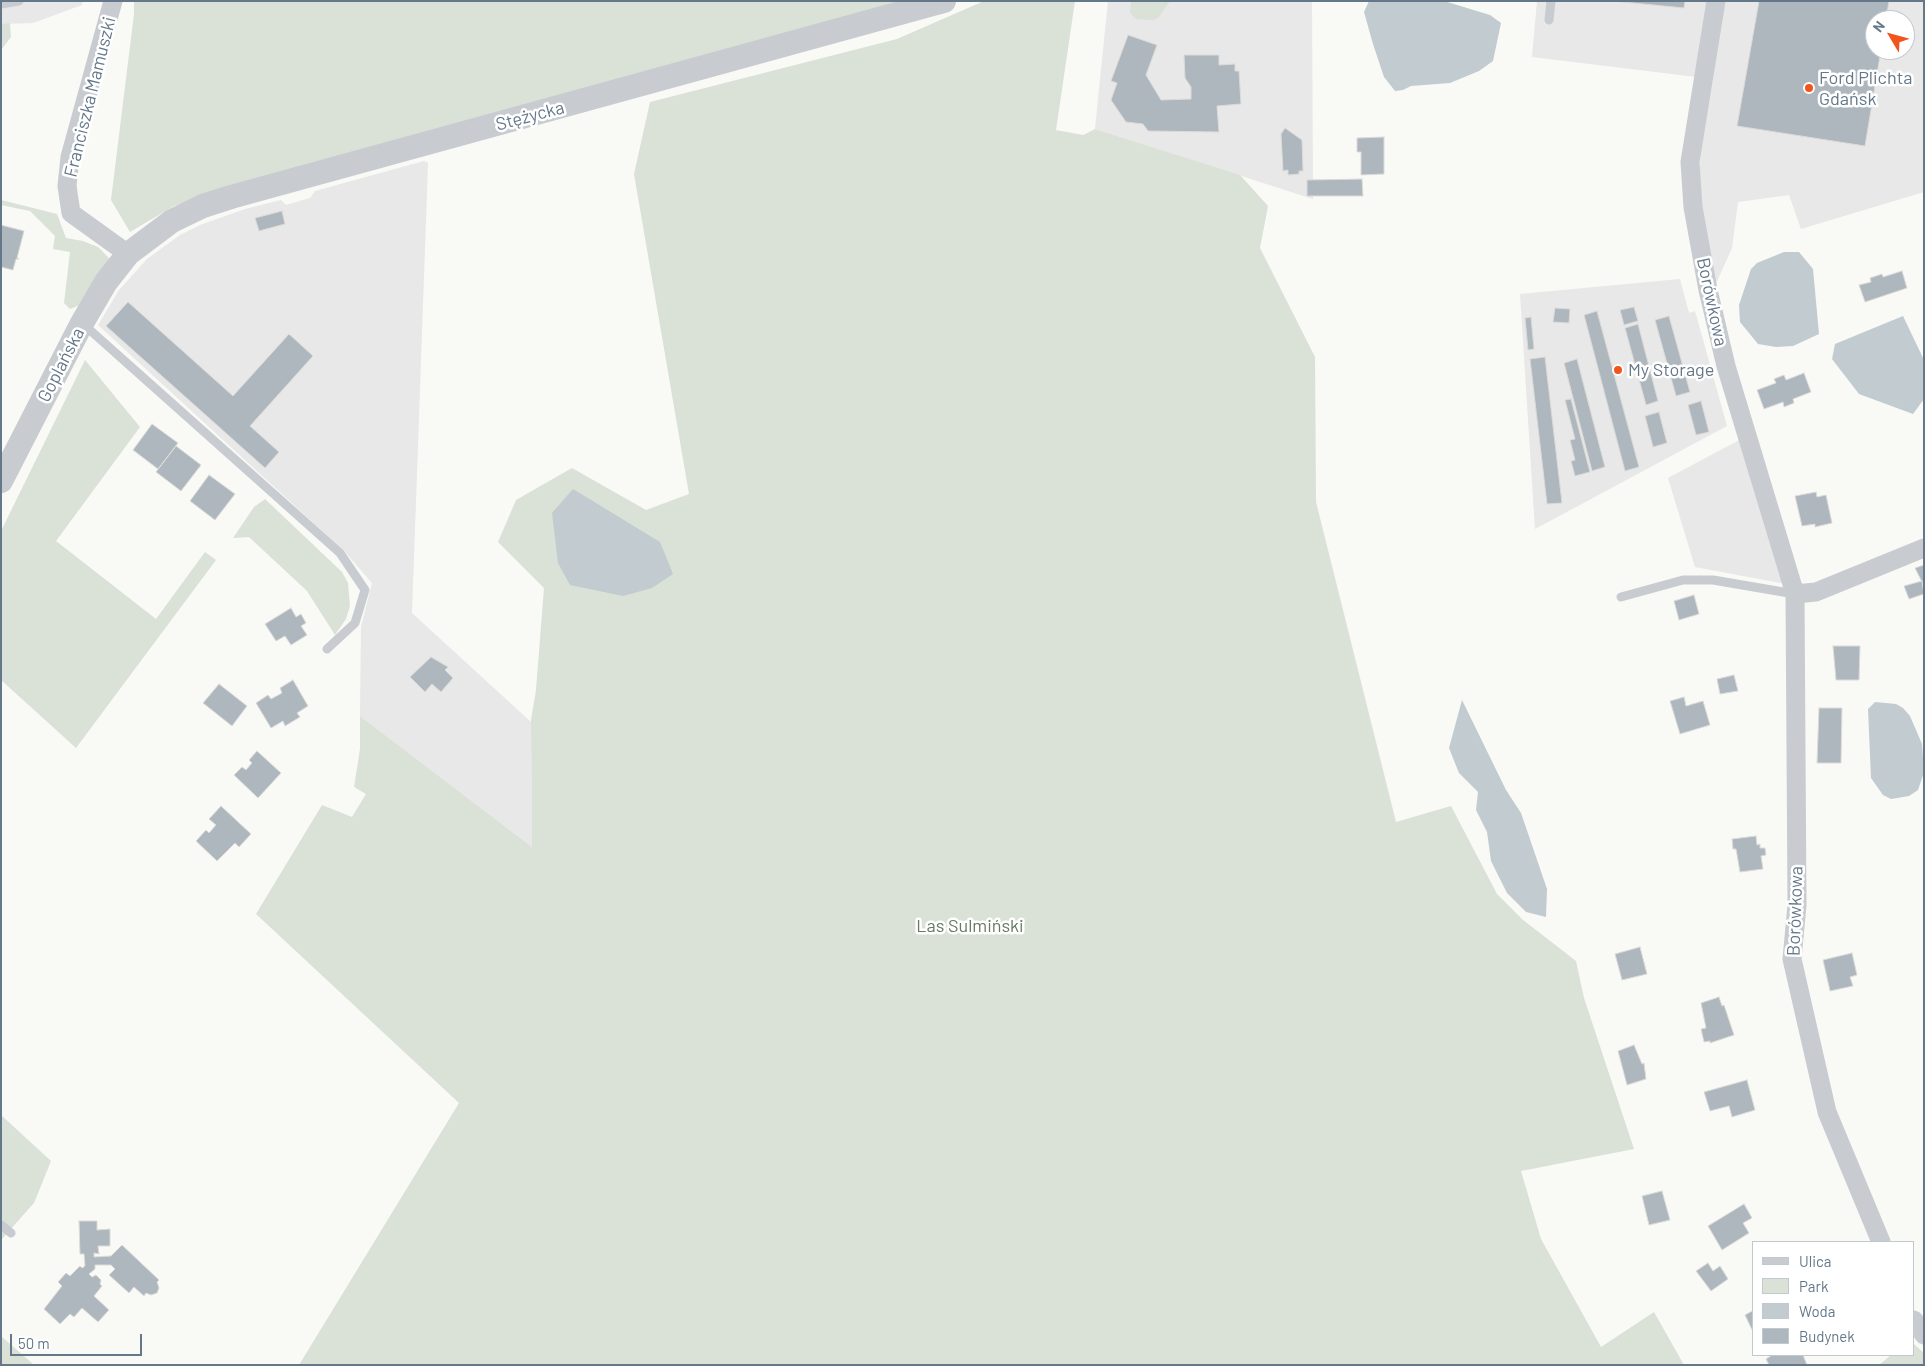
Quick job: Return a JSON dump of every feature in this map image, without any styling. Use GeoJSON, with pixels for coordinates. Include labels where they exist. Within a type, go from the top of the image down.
{"type":"FeatureCollection","features":[{"type":"Feature","properties":{"kind":"street","name":"Franciszka Mamuszki"},"geometry":{"type":"LineString","coordinates":[[113,1],[70,157],[67,186],[71,213],[128,254]]}},
{"type":"Feature","properties":{"kind":"street","name":"Stężycka"},"geometry":{"type":"LineString","coordinates":[[128,254],[172,221],[202,206],[230,197],[944,1]]}},
{"type":"Feature","properties":{"kind":"street","name":"Borówkowa"},"geometry":{"type":"LineString","coordinates":[[1716,1],[1690,162],[1693,207],[1708,290],[1726,366],[1795,594],[1797,905],[1792,959],[1827,1112],[1881,1241]]}},
{"type":"Feature","properties":{"kind":"street","name":"Goplańska"},"geometry":{"type":"LineString","coordinates":[[1,481],[9,448],[106,282],[128,254]]}},
{"type":"Feature","properties":{"kind":"street"},"geometry":{"type":"LineString","coordinates":[[1795,594],[1816,592],[1924,548]]}},
{"type":"Feature","properties":{"kind":"street"},"geometry":{"type":"LineString","coordinates":[[1915,1322],[1924,1335]]}},
{"type":"Feature","properties":{"kind":"lane"},"geometry":{"type":"LineString","coordinates":[[1,4],[20,1]]}},
{"type":"Feature","properties":{"kind":"lane"},"geometry":{"type":"LineString","coordinates":[[1549,20],[1551,1]]}},
{"type":"Feature","properties":{"kind":"lane"},"geometry":{"type":"LineString","coordinates":[[82,323],[340,553],[365,590],[355,623],[327,649]]}},
{"type":"Feature","properties":{"kind":"lane"},"geometry":{"type":"LineString","coordinates":[[1621,597],[1683,580],[1713,580],[1795,594]]}},
{"type":"Feature","properties":{"kind":"lane"},"geometry":{"type":"LineString","coordinates":[[1,1225],[11,1234]]}},
{"type":"Feature","properties":{"kind":"shaded area"},"geometry":{"type":"Polygon","coordinates":[[[1,1],[82,1],[82,5],[33,23],[1,24],[1,1]]]}},
{"type":"Feature","properties":{"kind":"shaded area"},"geometry":{"type":"Polygon","coordinates":[[[1108,1],[1312,1],[1313,199],[1095,129],[1108,1]]]}},
{"type":"Feature","properties":{"kind":"shaded area"},"geometry":{"type":"Polygon","coordinates":[[[1537,1],[1924,1],[1924,192],[1801,229],[1789,195],[1738,202],[1732,248],[1714,288],[1700,200],[1700,156],[1713,79],[1532,57],[1537,1]]]}},
{"type":"Feature","properties":{"kind":"shaded area"},"geometry":{"type":"Polygon","coordinates":[[[424,161],[428,163],[412,613],[531,722],[532,847],[360,716],[361,627],[372,583],[345,552],[98,325],[119,290],[147,259],[180,235],[200,225],[245,209],[281,200],[286,205],[310,198],[315,191],[424,161]]]}},
{"type":"Feature","properties":{"kind":"shaded area","name":"My Storage"},"geometry":{"type":"Polygon","coordinates":[[[1680,279],[1689,313],[1695,311],[1727,426],[1535,529],[1520,294],[1680,279]]]}},
{"type":"Feature","properties":{"kind":"shaded area"},"geometry":{"type":"Polygon","coordinates":[[[1743,438],[1786,584],[1695,567],[1668,478],[1743,438]]]}},
{"type":"Feature","properties":{"kind":"green space"},"geometry":{"type":"Polygon","coordinates":[[[134,1],[920,1],[206,195],[174,206],[130,232],[111,200],[134,1]]]}},
{"type":"Feature","properties":{"kind":"green space","name":"Las Sulmiński"},"geometry":{"type":"Polygon","coordinates":[[[984,1],[1075,1],[1056,130],[1083,135],[1095,129],[1240,175],[1268,206],[1260,248],[1315,357],[1316,502],[1396,822],[1451,806],[1497,894],[1523,920],[1576,961],[1584,998],[1634,1149],[1521,1171],[1541,1239],[1601,1347],[1654,1312],[1684,1365],[299,1365],[459,1103],[256,914],[322,805],[352,817],[366,794],[354,787],[360,749],[360,716],[532,847],[531,720],[536,690],[544,588],[498,542],[516,500],[572,468],[646,510],[689,494],[634,174],[650,102],[897,39],[984,1]]]}},
{"type":"Feature","properties":{"kind":"green space"},"geometry":{"type":"Polygon","coordinates":[[[1131,1],[1170,1],[1158,18],[1153,20],[1136,19],[1130,13],[1131,1]]]}},
{"type":"Feature","properties":{"kind":"green space"},"geometry":{"type":"Polygon","coordinates":[[[10,23],[11,37],[1,50],[1,24],[10,23]]]}},
{"type":"Feature","properties":{"kind":"green space"},"geometry":{"type":"Polygon","coordinates":[[[1,200],[57,214],[66,238],[83,241],[98,247],[110,259],[82,304],[70,309],[64,303],[70,252],[53,249],[55,236],[30,211],[1,205],[1,200]]]}},
{"type":"Feature","properties":{"kind":"green space"},"geometry":{"type":"Polygon","coordinates":[[[85,360],[140,427],[56,541],[156,619],[205,552],[216,560],[76,748],[1,680],[1,531],[85,360]]]}},
{"type":"Feature","properties":{"kind":"green space"},"geometry":{"type":"Polygon","coordinates":[[[265,499],[342,572],[348,583],[350,606],[346,619],[335,635],[307,591],[249,537],[233,538],[254,507],[265,499]]]}},
{"type":"Feature","properties":{"kind":"green space"},"geometry":{"type":"Polygon","coordinates":[[[1,1115],[51,1161],[34,1203],[1,1240],[1,1115]]]}},
{"type":"Feature","properties":{"kind":"green space"},"geometry":{"type":"Polygon","coordinates":[[[1,1336],[34,1365],[1,1365],[1,1336]]]}},
{"type":"Feature","properties":{"kind":"green space"},"geometry":{"type":"Polygon","coordinates":[[[1915,1345],[1924,1353],[1924,1365],[1879,1365],[1890,1356],[1915,1356],[1915,1345]]]}},
{"type":"Feature","properties":{"kind":"water"},"geometry":{"type":"Polygon","coordinates":[[[1369,1],[1444,1],[1490,15],[1501,23],[1493,61],[1479,71],[1450,83],[1411,86],[1395,91],[1384,77],[1373,44],[1364,12],[1369,1]]]}},
{"type":"Feature","properties":{"kind":"water"},"geometry":{"type":"Polygon","coordinates":[[[1784,252],[1799,252],[1813,269],[1819,334],[1793,346],[1776,347],[1758,344],[1740,322],[1739,305],[1751,269],[1757,263],[1784,252]]]}},
{"type":"Feature","properties":{"kind":"water"},"geometry":{"type":"Polygon","coordinates":[[[1903,316],[1924,360],[1924,399],[1913,414],[1859,394],[1832,359],[1835,344],[1903,316]]]}},
{"type":"Feature","properties":{"kind":"water"},"geometry":{"type":"Polygon","coordinates":[[[573,489],[660,542],[673,574],[652,588],[623,596],[570,585],[558,563],[552,513],[573,489]]]}},
{"type":"Feature","properties":{"kind":"water"},"geometry":{"type":"Polygon","coordinates":[[[1462,700],[1506,790],[1521,813],[1547,889],[1546,917],[1526,912],[1507,893],[1491,861],[1487,832],[1476,810],[1478,792],[1459,773],[1449,748],[1462,700]]]}},
{"type":"Feature","properties":{"kind":"water"},"geometry":{"type":"Polygon","coordinates":[[[1875,702],[1896,704],[1903,708],[1910,716],[1922,744],[1924,772],[1918,790],[1909,796],[1891,799],[1883,795],[1871,778],[1868,709],[1875,702]]]}},
{"type":"Feature","properties":{"kind":"building"},"geometry":{"type":"Polygon","coordinates":[[[1613,1],[1685,1],[1684,8],[1613,1]]]}},
{"type":"Feature","properties":{"kind":"building","name":"Ford Plichta Gdańsk"},"geometry":{"type":"Polygon","coordinates":[[[1759,1],[1889,1],[1888,10],[1865,10],[1865,60],[1879,60],[1865,146],[1737,126],[1759,1]]]}},
{"type":"Feature","properties":{"kind":"building"},"geometry":{"type":"Polygon","coordinates":[[[1128,35],[1157,45],[1146,75],[1161,100],[1191,99],[1191,87],[1185,78],[1184,55],[1219,55],[1219,65],[1235,64],[1235,71],[1239,71],[1241,104],[1217,106],[1219,132],[1148,131],[1143,124],[1126,122],[1111,100],[1117,83],[1111,81],[1128,35]]]}},
{"type":"Feature","properties":{"kind":"building"},"geometry":{"type":"Polygon","coordinates":[[[1285,128],[1302,140],[1303,171],[1299,171],[1299,174],[1288,175],[1288,170],[1283,171],[1281,134],[1285,128]]]}},
{"type":"Feature","properties":{"kind":"building"},"geometry":{"type":"Polygon","coordinates":[[[1384,137],[1384,174],[1361,175],[1361,152],[1357,152],[1357,138],[1384,137]]]}},
{"type":"Feature","properties":{"kind":"building"},"geometry":{"type":"Polygon","coordinates":[[[1362,179],[1363,196],[1307,196],[1307,180],[1362,179]]]}},
{"type":"Feature","properties":{"kind":"building"},"geometry":{"type":"Polygon","coordinates":[[[282,211],[285,224],[259,231],[255,218],[282,211]]]}},
{"type":"Feature","properties":{"kind":"building"},"geometry":{"type":"Polygon","coordinates":[[[1,225],[24,231],[17,258],[19,259],[16,259],[13,270],[1,267],[1,225]]]}},
{"type":"Feature","properties":{"kind":"building"},"geometry":{"type":"Polygon","coordinates":[[[1902,271],[1907,288],[1865,302],[1859,285],[1871,282],[1870,278],[1882,274],[1883,277],[1902,271]]]}},
{"type":"Feature","properties":{"kind":"building"},"geometry":{"type":"Polygon","coordinates":[[[128,302],[233,396],[289,334],[313,356],[250,426],[279,452],[265,468],[106,326],[128,302]]]}},
{"type":"Feature","properties":{"kind":"building"},"geometry":{"type":"Polygon","coordinates":[[[1634,307],[1638,321],[1624,325],[1620,310],[1634,307]]]}},
{"type":"Feature","properties":{"kind":"building"},"geometry":{"type":"Polygon","coordinates":[[[1555,308],[1570,309],[1569,323],[1553,322],[1555,308]]]}},
{"type":"Feature","properties":{"kind":"building"},"geometry":{"type":"Polygon","coordinates":[[[1597,311],[1639,467],[1625,471],[1584,315],[1597,311]]]}},
{"type":"Feature","properties":{"kind":"building"},"geometry":{"type":"Polygon","coordinates":[[[1669,316],[1690,392],[1676,396],[1655,320],[1669,316]]]}},
{"type":"Feature","properties":{"kind":"building"},"geometry":{"type":"Polygon","coordinates":[[[1531,317],[1534,349],[1528,350],[1525,318],[1531,317]]]}},
{"type":"Feature","properties":{"kind":"building"},"geometry":{"type":"Polygon","coordinates":[[[1638,324],[1658,401],[1646,405],[1625,328],[1638,324]]]}},
{"type":"Feature","properties":{"kind":"building"},"geometry":{"type":"Polygon","coordinates":[[[1545,357],[1562,503],[1547,504],[1530,359],[1545,357]]]}},
{"type":"Feature","properties":{"kind":"building"},"geometry":{"type":"Polygon","coordinates":[[[1577,359],[1605,467],[1592,471],[1564,363],[1577,359]]]}},
{"type":"Feature","properties":{"kind":"building"},"geometry":{"type":"Polygon","coordinates":[[[1804,373],[1811,392],[1793,399],[1794,403],[1784,407],[1783,402],[1764,409],[1757,390],[1776,383],[1774,379],[1784,375],[1786,380],[1804,373]]]}},
{"type":"Feature","properties":{"kind":"building"},"geometry":{"type":"Polygon","coordinates":[[[1571,399],[1590,472],[1575,476],[1571,461],[1575,460],[1570,440],[1575,439],[1565,400],[1571,399]]]}},
{"type":"Feature","properties":{"kind":"building"},"geometry":{"type":"Polygon","coordinates":[[[1701,401],[1709,432],[1696,435],[1688,405],[1701,401]]]}},
{"type":"Feature","properties":{"kind":"building"},"geometry":{"type":"Polygon","coordinates":[[[1659,412],[1667,443],[1653,447],[1645,416],[1659,412]]]}},
{"type":"Feature","properties":{"kind":"building"},"geometry":{"type":"Polygon","coordinates":[[[152,424],[178,443],[158,469],[133,450],[152,424]]]}},
{"type":"Feature","properties":{"kind":"building"},"geometry":{"type":"Polygon","coordinates":[[[176,446],[201,465],[181,491],[156,472],[176,446]]]}},
{"type":"Feature","properties":{"kind":"building"},"geometry":{"type":"Polygon","coordinates":[[[209,475],[235,494],[215,520],[190,501],[209,475]]]}},
{"type":"Feature","properties":{"kind":"building"},"geometry":{"type":"Polygon","coordinates":[[[1816,492],[1817,497],[1826,495],[1832,523],[1815,527],[1815,524],[1802,526],[1795,496],[1816,492]]]}},
{"type":"Feature","properties":{"kind":"building"},"geometry":{"type":"Polygon","coordinates":[[[1924,565],[1924,586],[1915,568],[1924,565]]]}},
{"type":"Feature","properties":{"kind":"building"},"geometry":{"type":"Polygon","coordinates":[[[1922,581],[1924,594],[1909,599],[1904,586],[1922,581]]]}},
{"type":"Feature","properties":{"kind":"building"},"geometry":{"type":"Polygon","coordinates":[[[1694,595],[1699,614],[1679,620],[1674,601],[1694,595]]]}},
{"type":"Feature","properties":{"kind":"building"},"geometry":{"type":"Polygon","coordinates":[[[291,608],[296,617],[301,614],[306,623],[301,626],[307,635],[291,645],[285,636],[276,641],[265,624],[291,608]]]}},
{"type":"Feature","properties":{"kind":"building"},"geometry":{"type":"Polygon","coordinates":[[[1833,646],[1860,646],[1859,680],[1836,680],[1833,646]]]}},
{"type":"Feature","properties":{"kind":"building"},"geometry":{"type":"Polygon","coordinates":[[[431,657],[448,667],[445,670],[453,678],[441,692],[432,684],[425,692],[410,677],[431,657]]]}},
{"type":"Feature","properties":{"kind":"building"},"geometry":{"type":"Polygon","coordinates":[[[1734,675],[1738,691],[1720,694],[1717,679],[1734,675]]]}},
{"type":"Feature","properties":{"kind":"building"},"geometry":{"type":"Polygon","coordinates":[[[293,680],[308,706],[297,713],[300,717],[285,726],[283,721],[271,728],[256,703],[268,695],[271,699],[282,693],[280,688],[293,680]]]}},
{"type":"Feature","properties":{"kind":"building"},"geometry":{"type":"Polygon","coordinates":[[[219,684],[247,706],[232,726],[203,703],[219,684]]]}},
{"type":"Feature","properties":{"kind":"building"},"geometry":{"type":"Polygon","coordinates":[[[1684,697],[1686,706],[1703,701],[1710,725],[1680,734],[1670,701],[1684,697]]]}},
{"type":"Feature","properties":{"kind":"building"},"geometry":{"type":"Polygon","coordinates":[[[1819,708],[1842,708],[1841,763],[1817,763],[1819,708]]]}},
{"type":"Feature","properties":{"kind":"building"},"geometry":{"type":"Polygon","coordinates":[[[257,751],[281,773],[258,798],[234,775],[242,767],[246,770],[252,763],[249,760],[257,751]]]}},
{"type":"Feature","properties":{"kind":"building"},"geometry":{"type":"Polygon","coordinates":[[[221,806],[251,834],[239,847],[235,843],[217,861],[196,841],[206,830],[209,833],[216,825],[209,819],[221,806]]]}},
{"type":"Feature","properties":{"kind":"building"},"geometry":{"type":"Polygon","coordinates":[[[1756,836],[1757,845],[1760,844],[1760,848],[1765,848],[1766,855],[1761,856],[1763,869],[1740,872],[1736,849],[1733,849],[1732,839],[1756,836]]]}},
{"type":"Feature","properties":{"kind":"building"},"geometry":{"type":"Polygon","coordinates":[[[1640,947],[1647,974],[1622,980],[1615,954],[1640,947]]]}},
{"type":"Feature","properties":{"kind":"building"},"geometry":{"type":"Polygon","coordinates":[[[1852,953],[1857,975],[1850,977],[1853,986],[1830,991],[1823,960],[1852,953]]]}},
{"type":"Feature","properties":{"kind":"building"},"geometry":{"type":"Polygon","coordinates":[[[1719,997],[1722,1006],[1724,1005],[1734,1035],[1710,1043],[1710,1041],[1704,1042],[1701,1029],[1706,1028],[1701,1003],[1719,997]]]}},
{"type":"Feature","properties":{"kind":"building"},"geometry":{"type":"Polygon","coordinates":[[[1634,1045],[1642,1064],[1644,1063],[1646,1079],[1627,1085],[1618,1051],[1634,1045]]]}},
{"type":"Feature","properties":{"kind":"building"},"geometry":{"type":"Polygon","coordinates":[[[1747,1080],[1755,1110],[1732,1117],[1729,1106],[1710,1111],[1704,1092],[1747,1080]]]}},
{"type":"Feature","properties":{"kind":"building"},"geometry":{"type":"Polygon","coordinates":[[[1662,1191],[1670,1220],[1649,1225],[1642,1196],[1662,1191]]]}},
{"type":"Feature","properties":{"kind":"building"},"geometry":{"type":"Polygon","coordinates":[[[1744,1204],[1752,1218],[1743,1223],[1749,1233],[1722,1250],[1708,1226],[1744,1204]]]}},
{"type":"Feature","properties":{"kind":"building"},"geometry":{"type":"Polygon","coordinates":[[[79,1221],[97,1221],[97,1230],[110,1229],[110,1246],[98,1246],[99,1254],[94,1253],[94,1257],[111,1256],[122,1245],[159,1280],[157,1282],[159,1288],[157,1293],[151,1295],[146,1293],[144,1296],[134,1287],[129,1293],[109,1275],[115,1269],[111,1265],[95,1265],[95,1269],[89,1274],[92,1277],[96,1275],[101,1280],[100,1284],[102,1286],[94,1296],[109,1310],[98,1322],[82,1308],[74,1317],[70,1314],[60,1324],[44,1309],[62,1286],[58,1282],[66,1273],[70,1276],[80,1266],[82,1268],[85,1266],[84,1254],[80,1254],[79,1221]]]}},
{"type":"Feature","properties":{"kind":"building"},"geometry":{"type":"Polygon","coordinates":[[[1708,1263],[1713,1271],[1720,1266],[1728,1279],[1711,1291],[1696,1271],[1708,1263]]]}},
{"type":"Feature","properties":{"kind":"building"},"geometry":{"type":"Polygon","coordinates":[[[1752,1311],[1752,1330],[1745,1315],[1752,1311]]]}},
{"type":"Feature","properties":{"kind":"building"},"geometry":{"type":"Polygon","coordinates":[[[1770,1356],[1803,1356],[1807,1365],[1769,1365],[1766,1359],[1770,1356]]]}},
{"type":"Feature","properties":{"kind":"place","name":"Ford Plichta Gdańsk"},"geometry":{"type":"Point","coordinates":[1809,88]}},
{"type":"Feature","properties":{"kind":"place","name":"My Storage"},"geometry":{"type":"Point","coordinates":[1618,370]}}]}
